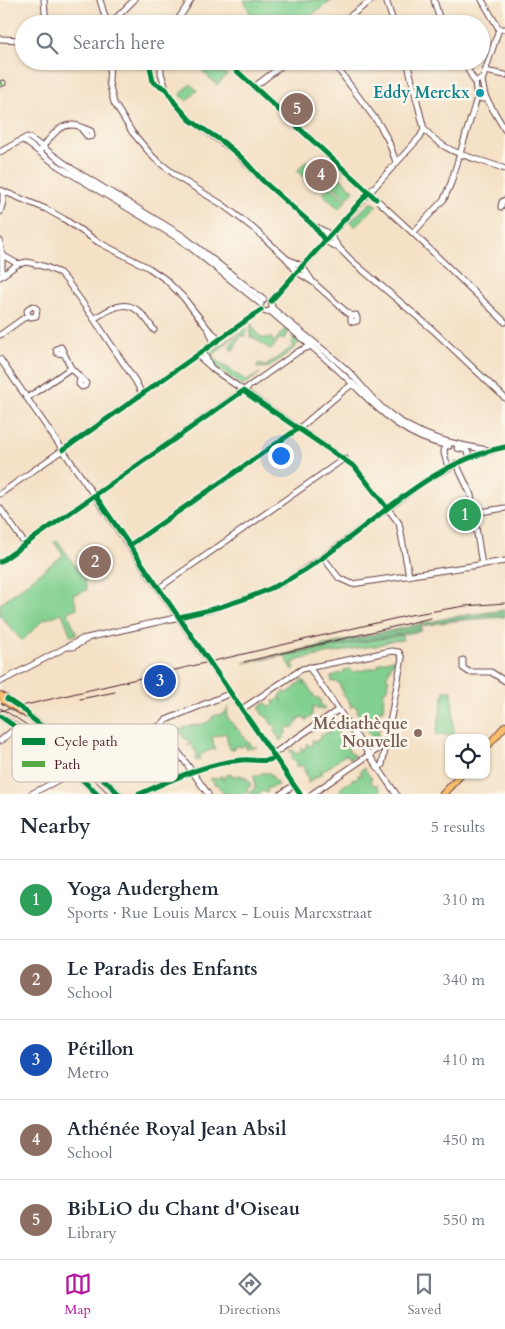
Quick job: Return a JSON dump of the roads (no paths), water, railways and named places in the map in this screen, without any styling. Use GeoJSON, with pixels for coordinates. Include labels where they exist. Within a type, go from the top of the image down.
{"type":"FeatureCollection","features":[{"type":"Feature","properties":{"kind":"main road"},"geometry":{"type":"LineString","coordinates":[[2,698],[39,724]]}},
{"type":"Feature","properties":{"kind":"main road"},"geometry":{"type":"LineString","coordinates":[[0,716],[12,724]]}},
{"type":"Feature","properties":{"kind":"main road"},"geometry":{"type":"LineString","coordinates":[[490,743],[505,726]]}},
{"type":"Feature","properties":{"kind":"main road"},"geometry":{"type":"LineString","coordinates":[[443,794],[457,779]]}},
{"type":"Feature","properties":{"kind":"main road"},"geometry":{"type":"LineString","coordinates":[[84,782],[97,794]]}},
{"type":"Feature","properties":{"kind":"main road"},"geometry":{"type":"LineString","coordinates":[[107,782],[119,794]]}},
{"type":"Feature","properties":{"kind":"street"},"geometry":{"type":"LineString","coordinates":[[44,0],[45,15]]}},
{"type":"Feature","properties":{"kind":"street"},"geometry":{"type":"LineString","coordinates":[[100,0],[104,15]]}},
{"type":"Feature","properties":{"kind":"street"},"geometry":{"type":"LineString","coordinates":[[119,15],[134,0]]}},
{"type":"Feature","properties":{"kind":"street"},"geometry":{"type":"LineString","coordinates":[[182,15],[191,0]]}},
{"type":"Feature","properties":{"kind":"street"},"geometry":{"type":"LineString","coordinates":[[351,15],[372,0]]}},
{"type":"Feature","properties":{"kind":"street"},"geometry":{"type":"LineString","coordinates":[[386,0],[391,15]]}},
{"type":"Feature","properties":{"kind":"street"},"geometry":{"type":"LineString","coordinates":[[434,0],[438,15]]}},
{"type":"Feature","properties":{"kind":"street"},"geometry":{"type":"LineString","coordinates":[[482,0],[502,29],[490,59]]}},
{"type":"Feature","properties":{"kind":"street"},"geometry":{"type":"LineString","coordinates":[[0,39],[15,40]]}},
{"type":"Feature","properties":{"kind":"street"},"geometry":{"type":"LineString","coordinates":[[110,70],[109,82],[114,103],[132,132],[150,154],[178,178],[233,212],[287,259],[297,272],[313,282],[351,316]]}},
{"type":"Feature","properties":{"kind":"street"},"geometry":{"type":"LineString","coordinates":[[161,70],[166,89],[190,120],[235,152],[263,181],[314,226],[330,236],[340,249],[396,297],[505,398]]}},
{"type":"Feature","properties":{"kind":"street"},"geometry":{"type":"LineString","coordinates":[[236,70],[413,233],[505,322]]}},
{"type":"Feature","properties":{"kind":"street"},"geometry":{"type":"LineString","coordinates":[[254,87],[276,70]]}},
{"type":"Feature","properties":{"kind":"street"},"geometry":{"type":"LineString","coordinates":[[339,70],[379,124],[388,140],[396,162]]}},
{"type":"Feature","properties":{"kind":"street"},"geometry":{"type":"LineString","coordinates":[[409,70],[424,129],[430,136],[441,145],[460,154],[505,169]]}},
{"type":"Feature","properties":{"kind":"street"},"geometry":{"type":"LineString","coordinates":[[413,233],[444,199],[451,183],[477,98],[475,82],[468,70]]}},
{"type":"Feature","properties":{"kind":"street"},"geometry":{"type":"LineString","coordinates":[[505,75],[485,71],[482,81],[484,96],[505,130]]}},
{"type":"Feature","properties":{"kind":"street"},"geometry":{"type":"LineString","coordinates":[[475,82],[476,80],[482,81]]}},
{"type":"Feature","properties":{"kind":"street"},"geometry":{"type":"LineString","coordinates":[[477,98],[483,99],[484,96]]}},
{"type":"Feature","properties":{"kind":"street"},"geometry":{"type":"LineString","coordinates":[[41,149],[54,132],[60,128],[71,125],[81,127]]}},
{"type":"Feature","properties":{"kind":"street"},"geometry":{"type":"LineString","coordinates":[[0,494],[220,339],[262,305],[271,301],[420,137],[424,129]]}},
{"type":"Feature","properties":{"kind":"street"},"geometry":{"type":"LineString","coordinates":[[420,137],[430,136]]}},
{"type":"Feature","properties":{"kind":"street"},"geometry":{"type":"LineString","coordinates":[[0,152],[23,140],[41,149],[71,174],[181,240],[262,305],[266,312],[271,309]]}},
{"type":"Feature","properties":{"kind":"street"},"geometry":{"type":"LineString","coordinates":[[2,190],[58,216],[98,242],[149,268],[165,279],[183,297],[209,330],[220,339]]}},
{"type":"Feature","properties":{"kind":"street"},"geometry":{"type":"LineString","coordinates":[[0,212],[3,202],[2,190]]}},
{"type":"Feature","properties":{"kind":"street"},"geometry":{"type":"LineString","coordinates":[[3,202],[13,196]]}},
{"type":"Feature","properties":{"kind":"street"},"geometry":{"type":"LineString","coordinates":[[501,207],[502,202],[505,200]]}},
{"type":"Feature","properties":{"kind":"street"},"geometry":{"type":"LineString","coordinates":[[0,241],[2,255],[1,276]]}},
{"type":"Feature","properties":{"kind":"street"},"geometry":{"type":"LineString","coordinates":[[325,241],[340,249]]}},
{"type":"Feature","properties":{"kind":"street"},"geometry":{"type":"LineString","coordinates":[[2,255],[18,264]]}},
{"type":"Feature","properties":{"kind":"street"},"geometry":{"type":"LineString","coordinates":[[287,259],[302,266],[313,282]]}},
{"type":"Feature","properties":{"kind":"street"},"geometry":{"type":"LineString","coordinates":[[1,276],[18,264],[33,263],[60,274],[67,281],[144,392]]}},
{"type":"Feature","properties":{"kind":"street"},"geometry":{"type":"LineString","coordinates":[[271,301],[271,309],[306,341],[312,344]]}},
{"type":"Feature","properties":{"kind":"street"},"geometry":{"type":"LineString","coordinates":[[94,319],[115,306],[131,306],[137,310],[154,330]]}},
{"type":"Feature","properties":{"kind":"street"},"geometry":{"type":"LineString","coordinates":[[271,309],[319,350],[384,413],[407,428],[445,444],[466,450],[471,457]]}},
{"type":"Feature","properties":{"kind":"street"},"geometry":{"type":"LineString","coordinates":[[0,334],[28,315]]}},
{"type":"Feature","properties":{"kind":"street"},"geometry":{"type":"LineString","coordinates":[[209,330],[214,343]]}},
{"type":"Feature","properties":{"kind":"street"},"geometry":{"type":"LineString","coordinates":[[299,351],[306,341]]}},
{"type":"Feature","properties":{"kind":"street"},"geometry":{"type":"LineString","coordinates":[[0,562],[299,351],[312,344]]}},
{"type":"Feature","properties":{"kind":"street"},"geometry":{"type":"LineString","coordinates":[[203,351],[210,366]]}},
{"type":"Feature","properties":{"kind":"street"},"geometry":{"type":"LineString","coordinates":[[64,354],[71,368],[80,379]]}},
{"type":"Feature","properties":{"kind":"street"},"geometry":{"type":"LineString","coordinates":[[197,355],[243,391],[345,458],[355,467],[401,528],[408,576]]}},
{"type":"Feature","properties":{"kind":"street"},"geometry":{"type":"LineString","coordinates":[[1,362],[130,545],[300,794]]}},
{"type":"Feature","properties":{"kind":"street"},"geometry":{"type":"LineString","coordinates":[[27,398],[71,368]]}},
{"type":"Feature","properties":{"kind":"street"},"geometry":{"type":"LineString","coordinates":[[130,545],[299,428],[343,391],[352,381]]}},
{"type":"Feature","properties":{"kind":"street"},"geometry":{"type":"LineString","coordinates":[[445,444],[489,451]]}},
{"type":"Feature","properties":{"kind":"street"},"geometry":{"type":"LineString","coordinates":[[445,444],[445,460],[448,468]]}},
{"type":"Feature","properties":{"kind":"street"},"geometry":{"type":"LineString","coordinates":[[0,682],[76,642],[211,610],[260,594],[302,572],[414,487],[456,463],[505,447]]}},
{"type":"Feature","properties":{"kind":"street"},"geometry":{"type":"LineString","coordinates":[[159,588],[343,462],[345,458]]}},
{"type":"Feature","properties":{"kind":"street"},"geometry":{"type":"LineString","coordinates":[[456,463],[471,495],[482,566]]}},
{"type":"Feature","properties":{"kind":"street"},"geometry":{"type":"LineString","coordinates":[[0,508],[26,544]]}},
{"type":"Feature","properties":{"kind":"street"},"geometry":{"type":"LineString","coordinates":[[474,512],[505,508]]}},
{"type":"Feature","properties":{"kind":"street"},"geometry":{"type":"LineString","coordinates":[[323,557],[339,578],[352,584],[505,562]]}},
{"type":"Feature","properties":{"kind":"street"},"geometry":{"type":"LineString","coordinates":[[242,709],[302,670],[392,651],[399,652],[402,658],[382,765],[378,768]]}},
{"type":"Feature","properties":{"kind":"street"},"geometry":{"type":"LineString","coordinates":[[463,660],[463,668],[469,672],[490,672],[505,682]]}},
{"type":"Feature","properties":{"kind":"street"},"geometry":{"type":"LineString","coordinates":[[309,668],[396,794]]}},
{"type":"Feature","properties":{"kind":"street"},"geometry":{"type":"LineString","coordinates":[[162,724],[166,720],[231,693]]}},
{"type":"Feature","properties":{"kind":"street"},"geometry":{"type":"LineString","coordinates":[[178,778],[229,762],[262,760],[274,755],[338,710]]}},
{"type":"Feature","properties":{"kind":"street"},"geometry":{"type":"LineString","coordinates":[[0,741],[12,731]]}},
{"type":"Feature","properties":{"kind":"street"},"geometry":{"type":"LineString","coordinates":[[312,794],[386,744]]}},
{"type":"Feature","properties":{"kind":"street"},"geometry":{"type":"LineString","coordinates":[[178,752],[208,794]]}},
{"type":"Feature","properties":{"kind":"street"},"geometry":{"type":"LineString","coordinates":[[31,794],[54,782]]}},
{"type":"Feature","properties":{"kind":"street"},"geometry":{"type":"LineString","coordinates":[[139,794],[168,782]]}},
{"type":"Feature","properties":{"kind":"street"},"geometry":{"type":"LineString","coordinates":[[281,794],[294,785]]}},
{"type":"Feature","properties":{"kind":"tram line"},"geometry":{"type":"LineString","coordinates":[[0,708],[25,724]]}},
{"type":"Feature","properties":{"kind":"tram line"},"geometry":{"type":"LineString","coordinates":[[96,782],[109,794]]}},
{"type":"Feature","properties":{"kind":"railway"},"geometry":{"type":"LineString","coordinates":[[0,711],[410,615],[465,606],[505,603]]}},
{"type":"Feature","properties":{"kind":"railway"},"geometry":{"type":"LineString","coordinates":[[244,662],[431,618]]}},
{"type":"Feature","properties":{"kind":"railway"},"geometry":{"type":"LineString","coordinates":[[80,699],[115,692]]}},
{"type":"Feature","properties":{"kind":"place","name":"Eddy Merckx"},"geometry":{"type":"Point","coordinates":[480,93]}},
{"type":"Feature","properties":{"kind":"place","name":"BibLiO du Chant d'Oiseau"},"geometry":{"type":"Point","coordinates":[297,109]}},
{"type":"Feature","properties":{"kind":"place","name":"Athénée Royal Jean Absil"},"geometry":{"type":"Point","coordinates":[321,175]}},
{"type":"Feature","properties":{"kind":"place","name":"Yoga Auderghem"},"geometry":{"type":"Point","coordinates":[465,515]}},
{"type":"Feature","properties":{"kind":"place","name":"Le Paradis des Enfants"},"geometry":{"type":"Point","coordinates":[95,562]}},
{"type":"Feature","properties":{"kind":"place","name":"Pétillon"},"geometry":{"type":"Point","coordinates":[160,681]}},
{"type":"Feature","properties":{"kind":"place","name":"Médiathèque Nouvelle"},"geometry":{"type":"Point","coordinates":[418,733]}}]}
